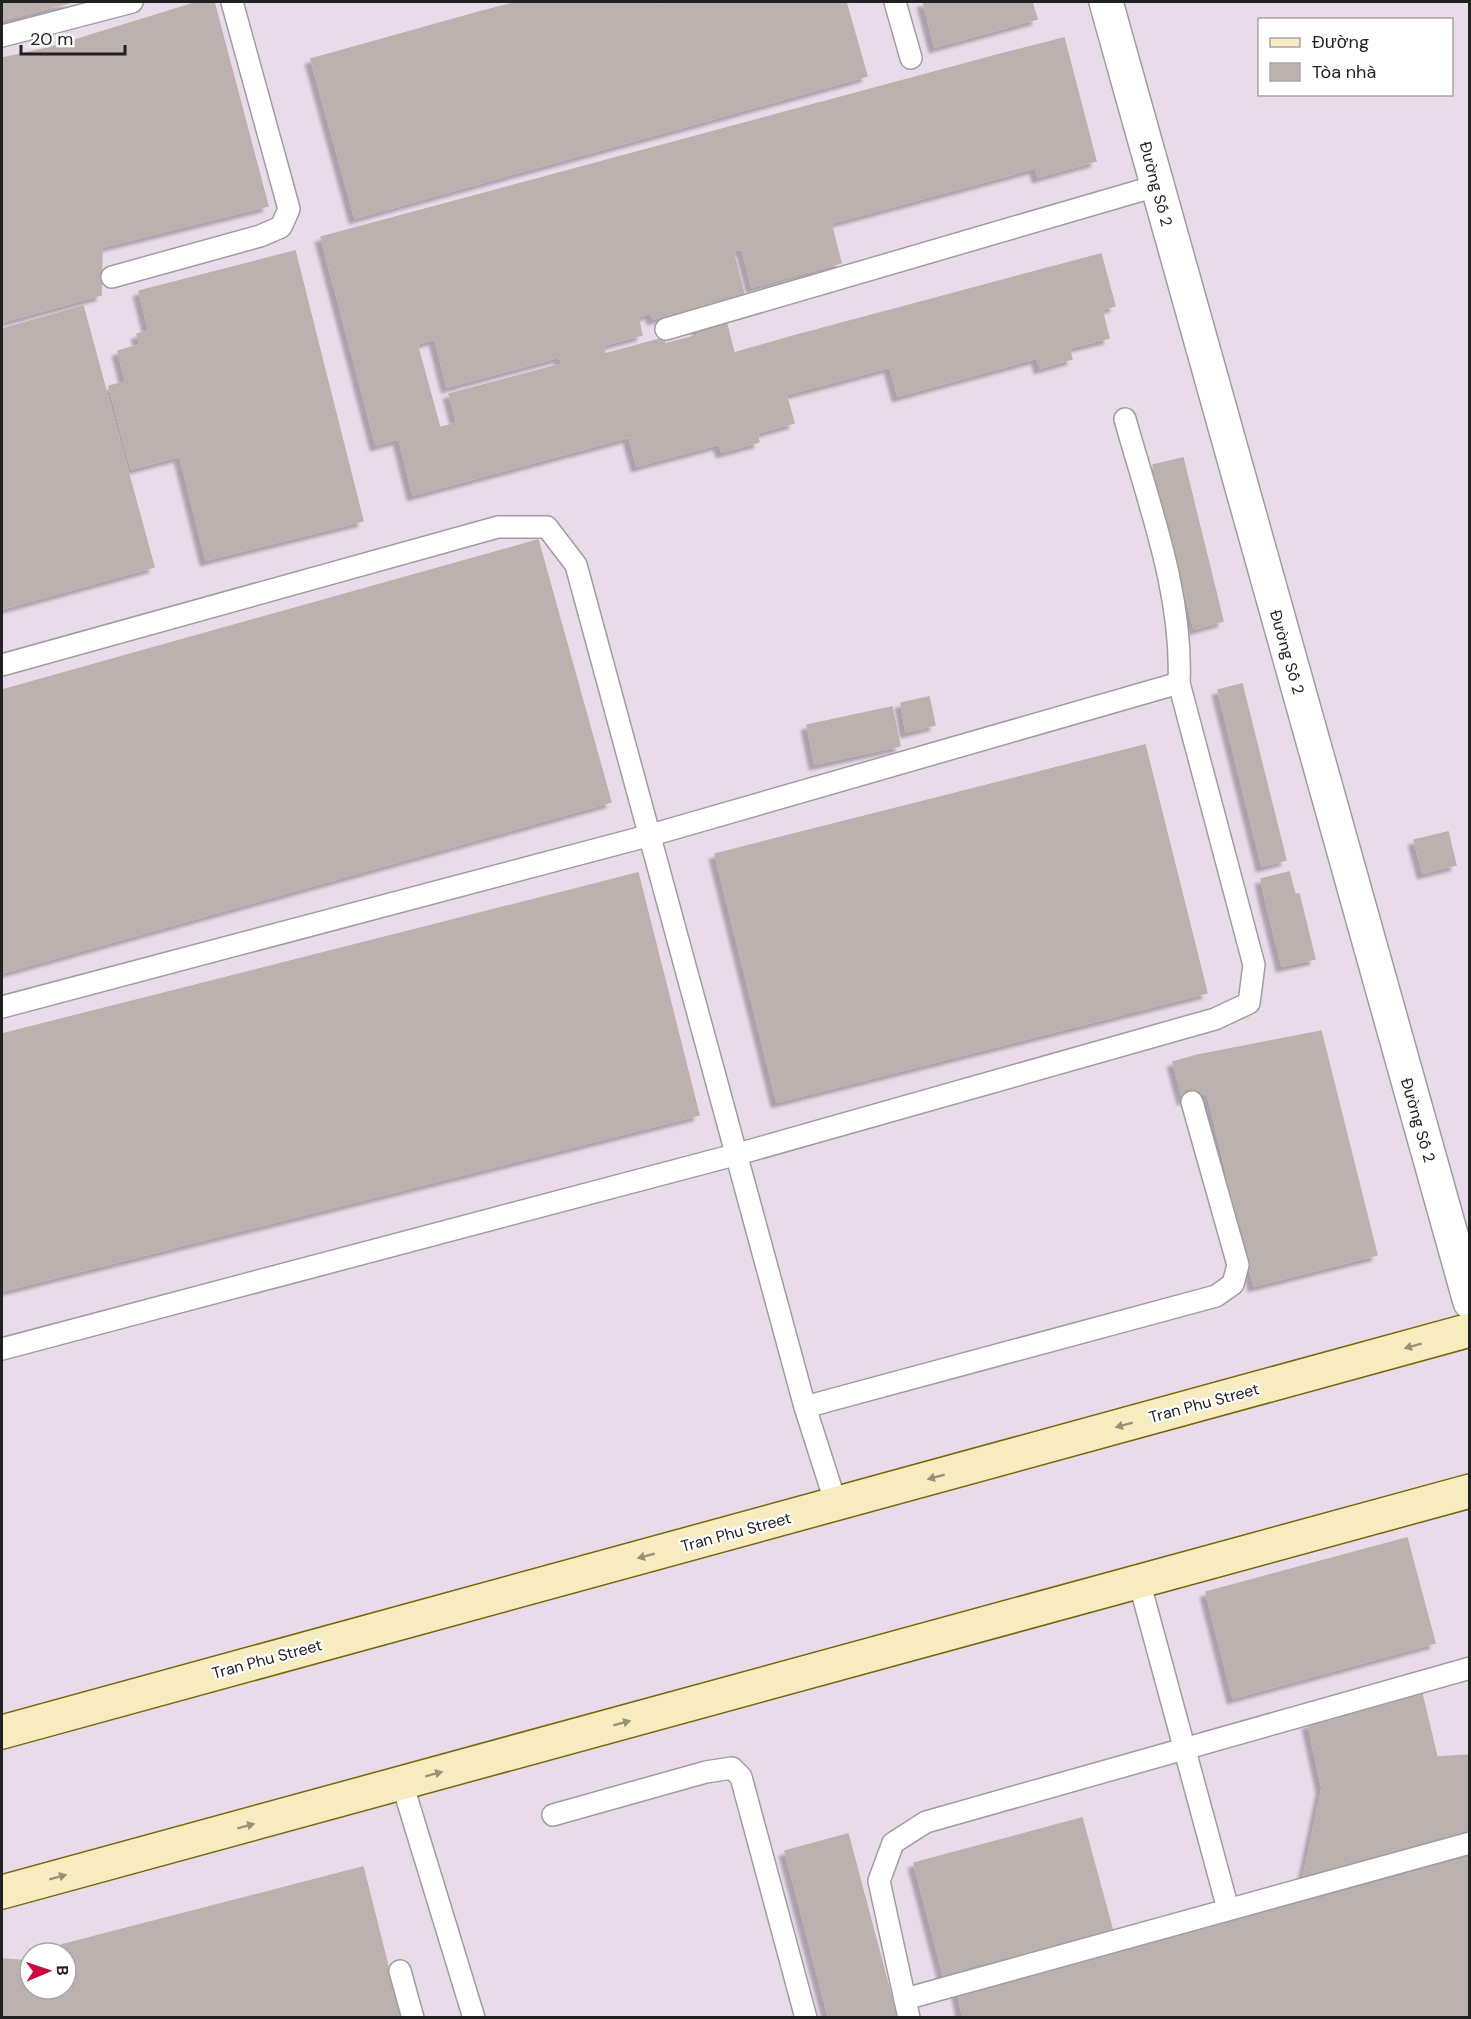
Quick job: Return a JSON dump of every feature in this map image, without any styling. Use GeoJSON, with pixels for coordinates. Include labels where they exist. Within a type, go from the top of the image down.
{"type":"FeatureCollection","features":[{"type":"Feature","properties":{"kind":"main road","name":"Tran Phu Street"},"geometry":{"type":"LineString","coordinates":[[2,1732],[1470,1330]]}},
{"type":"Feature","properties":{"kind":"main road"},"geometry":{"type":"LineString","coordinates":[[2,1892],[1470,1491]]}},
{"type":"Feature","properties":{"kind":"street","name":"Đường Số 2"},"geometry":{"type":"LineString","coordinates":[[1106,2],[1470,1302]]}},
{"type":"Feature","properties":{"kind":"lane"},"geometry":{"type":"LineString","coordinates":[[2,36],[132,2]]}},
{"type":"Feature","properties":{"kind":"lane"},"geometry":{"type":"LineString","coordinates":[[112,277],[260,236],[281,227],[288,209],[232,2]]}},
{"type":"Feature","properties":{"kind":"lane"},"geometry":{"type":"LineString","coordinates":[[895,2],[911,58]]}},
{"type":"Feature","properties":{"kind":"lane"},"geometry":{"type":"LineString","coordinates":[[666,329],[1156,186]]}},
{"type":"Feature","properties":{"kind":"lane"},"geometry":{"type":"LineString","coordinates":[[2,1349],[738,1154],[1215,1019],[1249,1003],[1254,965],[1179,683],[1181,647],[1170,585],[1125,419]]}},
{"type":"Feature","properties":{"kind":"lane"},"geometry":{"type":"LineString","coordinates":[[2,665],[498,527],[547,527],[576,565],[805,1407],[836,1504]]}},
{"type":"Feature","properties":{"kind":"lane"},"geometry":{"type":"LineString","coordinates":[[2,1007],[651,835],[1179,683]]}},
{"type":"Feature","properties":{"kind":"lane"},"geometry":{"type":"LineString","coordinates":[[805,1407],[1216,1296],[1233,1284],[1238,1265],[1192,1102]]}},
{"type":"Feature","properties":{"kind":"lane"},"geometry":{"type":"LineString","coordinates":[[1139,1581],[1228,1909]]}},
{"type":"Feature","properties":{"kind":"lane"},"geometry":{"type":"LineString","coordinates":[[1470,1668],[926,1822],[893,1843],[879,1881],[907,2008],[1228,1909],[1470,1843]]}},
{"type":"Feature","properties":{"kind":"lane"},"geometry":{"type":"LineString","coordinates":[[553,1815],[706,1772],[732,1768],[741,1778],[806,2018]]}},
{"type":"Feature","properties":{"kind":"lane"},"geometry":{"type":"LineString","coordinates":[[402,1783],[474,2018]]}},
{"type":"Feature","properties":{"kind":"lane"},"geometry":{"type":"LineString","coordinates":[[400,1971],[413,2018]]}},
{"type":"Feature","properties":{"kind":"shaded area"},"geometry":{"type":"Polygon","coordinates":[[[2,2],[1469,2],[1469,2017],[2,2017],[2,2]]]}},
{"type":"Feature","properties":{"kind":"building"},"geometry":{"type":"Polygon","coordinates":[[[2,2],[39,2],[41,10],[2,20],[2,2]]]}},
{"type":"Feature","properties":{"kind":"building"},"geometry":{"type":"Polygon","coordinates":[[[39,2],[72,2],[41,10],[39,2]]]}},
{"type":"Feature","properties":{"kind":"building"},"geometry":{"type":"Polygon","coordinates":[[[198,2],[214,2],[268,206],[102,247],[49,48],[198,2]]]}},
{"type":"Feature","properties":{"kind":"building"},"geometry":{"type":"Polygon","coordinates":[[[518,2],[658,2],[691,125],[527,170],[483,11],[518,2]]]}},
{"type":"Feature","properties":{"kind":"building"},"geometry":{"type":"Polygon","coordinates":[[[658,2],[846,2],[867,76],[691,125],[658,2]]]}},
{"type":"Feature","properties":{"kind":"building"},"geometry":{"type":"Polygon","coordinates":[[[923,2],[1032,2],[1037,19],[935,47],[923,2]]]}},
{"type":"Feature","properties":{"kind":"building"},"geometry":{"type":"Polygon","coordinates":[[[483,11],[527,170],[355,218],[311,59],[483,11]]]}},
{"type":"Feature","properties":{"kind":"building"},"geometry":{"type":"Polygon","coordinates":[[[1064,38],[1096,161],[1038,177],[1005,53],[1064,38]]]}},
{"type":"Feature","properties":{"kind":"building"},"geometry":{"type":"Polygon","coordinates":[[[49,48],[102,247],[101,295],[2,322],[2,58],[49,48]]]}},
{"type":"Feature","properties":{"kind":"building"},"geometry":{"type":"Polygon","coordinates":[[[1005,53],[1035,168],[850,218],[819,103],[1005,53]]]}},
{"type":"Feature","properties":{"kind":"building"},"geometry":{"type":"Polygon","coordinates":[[[819,103],[850,218],[831,223],[841,263],[752,287],[742,249],[733,251],[744,294],[653,319],[651,313],[638,317],[642,335],[447,387],[435,339],[354,361],[321,237],[819,103]]]}},
{"type":"Feature","properties":{"kind":"building"},"geometry":{"type":"Polygon","coordinates":[[[295,251],[363,521],[206,560],[180,456],[131,469],[109,386],[126,382],[118,351],[140,345],[137,334],[149,331],[139,291],[295,251]]]}},
{"type":"Feature","properties":{"kind":"building"},"geometry":{"type":"Polygon","coordinates":[[[1101,254],[1115,306],[1061,320],[1048,268],[1101,254]]]}},
{"type":"Feature","properties":{"kind":"building"},"geometry":{"type":"Polygon","coordinates":[[[1048,268],[1061,320],[890,367],[876,314],[1048,268]]]}},
{"type":"Feature","properties":{"kind":"building"},"geometry":{"type":"Polygon","coordinates":[[[83,306],[154,567],[2,609],[2,329],[83,306]]]}},
{"type":"Feature","properties":{"kind":"building"},"geometry":{"type":"Polygon","coordinates":[[[1102,310],[1109,338],[1069,348],[1061,320],[1102,310]]]}},
{"type":"Feature","properties":{"kind":"building"},"geometry":{"type":"Polygon","coordinates":[[[876,314],[890,367],[815,387],[801,334],[876,314]]]}},
{"type":"Feature","properties":{"kind":"building"},"geometry":{"type":"Polygon","coordinates":[[[725,317],[734,353],[801,334],[815,387],[413,495],[399,439],[457,423],[449,394],[562,364],[560,357],[603,345],[605,354],[664,338],[665,344],[699,335],[697,325],[725,317]]]}},
{"type":"Feature","properties":{"kind":"building"},"geometry":{"type":"Polygon","coordinates":[[[1061,320],[1072,359],[1040,368],[1037,358],[898,396],[890,367],[1061,320]]]}},
{"type":"Feature","properties":{"kind":"building"},"geometry":{"type":"Polygon","coordinates":[[[417,344],[440,428],[376,445],[354,361],[417,344]]]}},
{"type":"Feature","properties":{"kind":"building"},"geometry":{"type":"Polygon","coordinates":[[[786,394],[794,423],[757,433],[759,442],[722,452],[719,444],[637,466],[629,437],[786,394]]]}},
{"type":"Feature","properties":{"kind":"building"},"geometry":{"type":"Polygon","coordinates":[[[1183,458],[1223,621],[1194,629],[1153,465],[1183,458]]]}},
{"type":"Feature","properties":{"kind":"building"},"geometry":{"type":"Polygon","coordinates":[[[538,540],[611,802],[2,973],[2,690],[538,540]]]}},
{"type":"Feature","properties":{"kind":"building"},"geometry":{"type":"Polygon","coordinates":[[[1242,684],[1286,860],[1262,866],[1218,690],[1242,684]]]}},
{"type":"Feature","properties":{"kind":"building"},"geometry":{"type":"Polygon","coordinates":[[[929,697],[935,725],[906,732],[901,703],[929,697]]]}},
{"type":"Feature","properties":{"kind":"building"},"geometry":{"type":"Polygon","coordinates":[[[892,707],[900,746],[815,764],[807,725],[892,707]]]}},
{"type":"Feature","properties":{"kind":"building"},"geometry":{"type":"Polygon","coordinates":[[[1145,745],[1207,993],[777,1102],[715,854],[1145,745]]]}},
{"type":"Feature","properties":{"kind":"building"},"geometry":{"type":"Polygon","coordinates":[[[1448,832],[1456,865],[1423,873],[1414,840],[1448,832]]]}},
{"type":"Feature","properties":{"kind":"building"},"geometry":{"type":"Polygon","coordinates":[[[1289,872],[1295,894],[1266,902],[1261,879],[1289,872]]]}},
{"type":"Feature","properties":{"kind":"building"},"geometry":{"type":"Polygon","coordinates":[[[638,873],[699,1115],[2,1291],[2,1034],[638,873]]]}},
{"type":"Feature","properties":{"kind":"building"},"geometry":{"type":"Polygon","coordinates":[[[1299,894],[1315,959],[1282,966],[1266,902],[1299,894]]]}},
{"type":"Feature","properties":{"kind":"building"},"geometry":{"type":"Polygon","coordinates":[[[1321,1031],[1377,1255],[1254,1286],[1198,1055],[1321,1031]]]}},
{"type":"Feature","properties":{"kind":"building"},"geometry":{"type":"Polygon","coordinates":[[[1198,1055],[1208,1093],[1183,1099],[1173,1062],[1198,1055]]]}},
{"type":"Feature","properties":{"kind":"building"},"geometry":{"type":"Polygon","coordinates":[[[1407,1538],[1435,1643],[1233,1698],[1206,1592],[1407,1538]]]}},
{"type":"Feature","properties":{"kind":"building"},"geometry":{"type":"Polygon","coordinates":[[[1422,1694],[1437,1757],[1322,1788],[1308,1724],[1422,1694]]]}},
{"type":"Feature","properties":{"kind":"building"},"geometry":{"type":"Polygon","coordinates":[[[1470,1755],[1470,1834],[1303,1879],[1322,1788],[1437,1757],[1470,1755]]]}},
{"type":"Feature","properties":{"kind":"building"},"geometry":{"type":"Polygon","coordinates":[[[1082,1818],[1113,1932],[944,1977],[914,1863],[1082,1818]]]}},
{"type":"Feature","properties":{"kind":"building"},"geometry":{"type":"Polygon","coordinates":[[[848,1834],[897,2018],[829,2018],[785,1851],[848,1834]]]}},
{"type":"Feature","properties":{"kind":"building"},"geometry":{"type":"Polygon","coordinates":[[[1470,1849],[1470,2018],[963,2018],[954,1975],[1470,1849]]]}},
{"type":"Feature","properties":{"kind":"building"},"geometry":{"type":"Polygon","coordinates":[[[363,1867],[401,2018],[79,2018],[75,2001],[78,2001],[76,1941],[363,1867]]]}},
{"type":"Feature","properties":{"kind":"building"},"geometry":{"type":"Polygon","coordinates":[[[2,1959],[18,1960],[18,2001],[75,2001],[79,2018],[2,2018],[2,1959]]]}}]}
